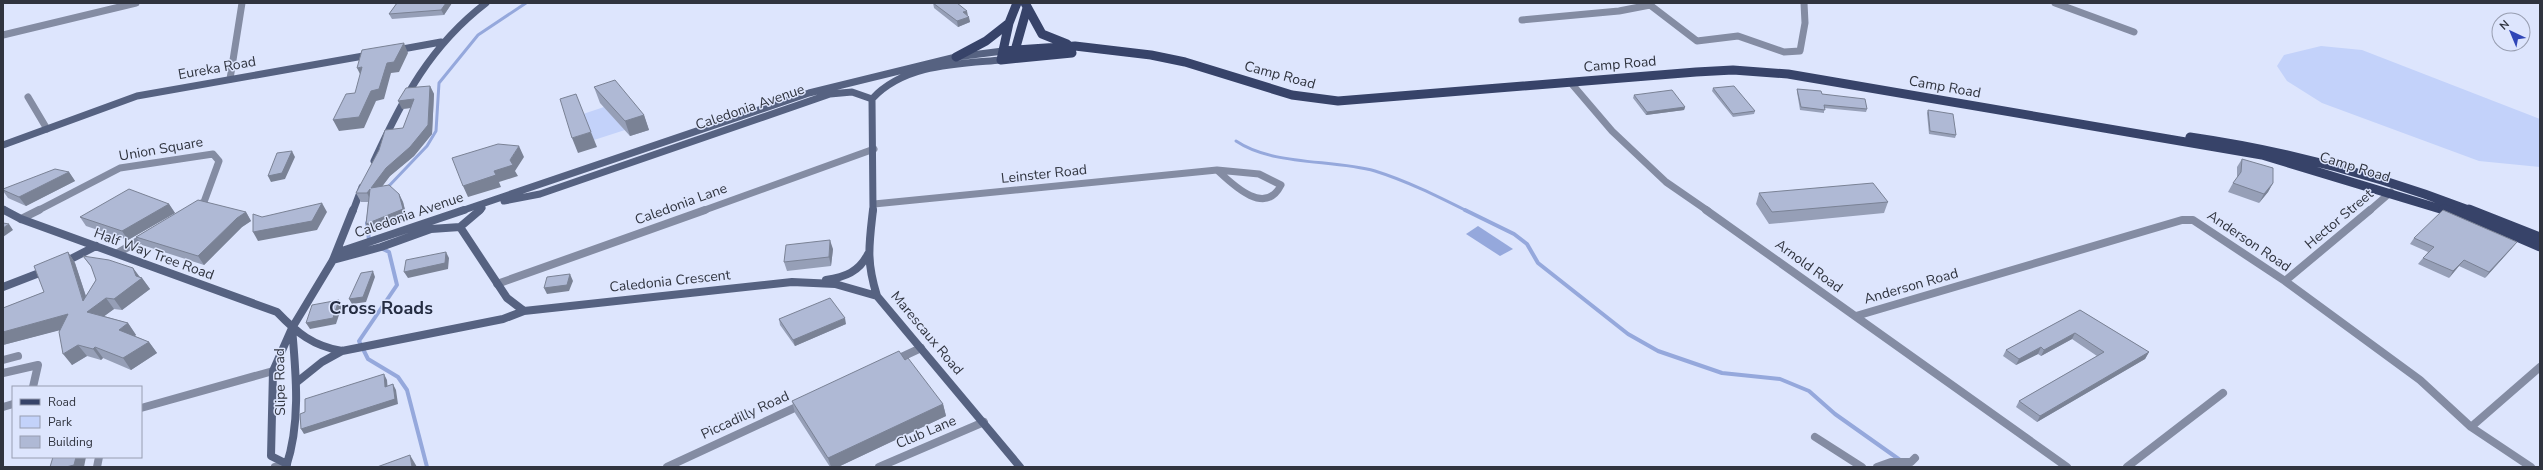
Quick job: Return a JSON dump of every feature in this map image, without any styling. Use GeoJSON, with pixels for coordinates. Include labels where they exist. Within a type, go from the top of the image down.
{"type":"FeatureCollection","features":[{"type":"Feature","properties":{"kind":"main road"},"geometry":{"type":"LineString","coordinates":[[371,168],[404,94],[441,42],[459,24],[486,3]]}},
{"type":"Feature","properties":{"kind":"main road"},"geometry":{"type":"LineString","coordinates":[[1002,55],[1009,23],[1017,3]]}},
{"type":"Feature","properties":{"kind":"main road"},"geometry":{"type":"LineString","coordinates":[[1026,6],[1042,34],[1075,46]]}},
{"type":"Feature","properties":{"kind":"main road"},"geometry":{"type":"LineString","coordinates":[[1014,54],[1026,6]]}},
{"type":"Feature","properties":{"kind":"main road"},"geometry":{"type":"LineString","coordinates":[[956,57],[992,37],[1009,23]]}},
{"type":"Feature","properties":{"kind":"main road"},"geometry":{"type":"LineString","coordinates":[[388,52],[441,42]]}},
{"type":"Feature","properties":{"kind":"main road","name":"Camp Road"},"geometry":{"type":"LineString","coordinates":[[1014,54],[1075,46],[1089,49]]}},
{"type":"Feature","properties":{"kind":"main road","name":"Camp Road"},"geometry":{"type":"LineString","coordinates":[[1014,54],[1089,49],[1115,50],[1165,58],[1292,95],[1317,100],[1355,100],[1407,97],[1726,70],[1788,74],[2156,136],[2291,161],[2496,227],[2540,246]]}},
{"type":"Feature","properties":{"kind":"main road","name":"Eureka Road"},"geometry":{"type":"LineString","coordinates":[[3,145],[137,96],[373,54]]}},
{"type":"Feature","properties":{"kind":"main road","name":"Caledonia Avenue"},"geometry":{"type":"LineString","coordinates":[[334,256],[365,245],[380,243],[491,202],[809,94],[956,57],[1014,54]]}},
{"type":"Feature","properties":{"kind":"main road","name":"Caledonia Avenue"},"geometry":{"type":"LineString","coordinates":[[491,202],[515,200],[540,194],[787,107],[830,94],[852,92],[872,99],[883,86],[906,76],[1002,55]]}},
{"type":"Feature","properties":{"kind":"main road","name":"Marescaux Road"},"geometry":{"type":"LineString","coordinates":[[872,99],[874,204],[868,254],[869,271],[877,296],[984,422],[1020,467]]}},
{"type":"Feature","properties":{"kind":"main road","name":"Camp Road"},"geometry":{"type":"LineString","coordinates":[[2156,136],[2215,140],[2311,159],[2499,220],[2540,238]]}},
{"type":"Feature","properties":{"kind":"main road"},"geometry":{"type":"LineString","coordinates":[[292,328],[334,256],[364,182]]}},
{"type":"Feature","properties":{"kind":"main road"},"geometry":{"type":"LineString","coordinates":[[460,227],[465,220],[491,202]]}},
{"type":"Feature","properties":{"kind":"main road","name":"Half Way Tree Road"},"geometry":{"type":"LineString","coordinates":[[3,210],[21,219],[277,312],[292,328]]}},
{"type":"Feature","properties":{"kind":"main road"},"geometry":{"type":"LineString","coordinates":[[334,256],[373,249],[380,243],[438,227],[450,225],[460,227],[507,298],[524,311]]}},
{"type":"Feature","properties":{"kind":"main road"},"geometry":{"type":"LineString","coordinates":[[3,287],[66,262],[96,246]]}},
{"type":"Feature","properties":{"kind":"main road","name":"Caledonia Crescent"},"geometry":{"type":"LineString","coordinates":[[292,328],[313,345],[342,351],[496,321],[524,311],[691,292],[819,282],[842,278],[853,273],[865,261],[868,254]]}},
{"type":"Feature","properties":{"kind":"main road","name":"Caledonia Crescent"},"geometry":{"type":"LineString","coordinates":[[819,282],[848,286],[877,296]]}},
{"type":"Feature","properties":{"kind":"main road","name":"Slipe Road"},"geometry":{"type":"LineString","coordinates":[[292,328],[297,382],[293,447],[287,465],[271,456],[273,371],[292,328]]}},
{"type":"Feature","properties":{"kind":"main road"},"geometry":{"type":"LineString","coordinates":[[297,382],[322,362],[342,351]]}},
{"type":"Feature","properties":{"kind":"street"},"geometry":{"type":"LineString","coordinates":[[3,35],[136,3]]}},
{"type":"Feature","properties":{"kind":"street"},"geometry":{"type":"LineString","coordinates":[[230,79],[242,3]]}},
{"type":"Feature","properties":{"kind":"street"},"geometry":{"type":"LineString","coordinates":[[1522,20],[1620,11],[1650,5],[1697,41],[1738,36],[1784,52],[1800,51],[1805,23],[1804,3]]}},
{"type":"Feature","properties":{"kind":"street"},"geometry":{"type":"LineString","coordinates":[[2055,3],[2134,32]]}},
{"type":"Feature","properties":{"kind":"street","name":"Arnold Road"},"geometry":{"type":"LineString","coordinates":[[1571,83],[1612,132],[1666,182],[2067,467]]}},
{"type":"Feature","properties":{"kind":"street"},"geometry":{"type":"LineString","coordinates":[[28,97],[47,129]]}},
{"type":"Feature","properties":{"kind":"street","name":"Caledonia Lane"},"geometry":{"type":"LineString","coordinates":[[497,284],[874,149]]}},
{"type":"Feature","properties":{"kind":"street","name":"Union Square"},"geometry":{"type":"LineString","coordinates":[[21,219],[120,168],[213,154],[219,161],[204,202],[191,210]]}},
{"type":"Feature","properties":{"kind":"street","name":"Leinster Road"},"geometry":{"type":"LineString","coordinates":[[874,204],[1217,170],[1253,171],[1274,180],[1281,185],[1278,191],[1271,196],[1261,198],[1248,197],[1217,170]]}},
{"type":"Feature","properties":{"kind":"street","name":"Hector Street"},"geometry":{"type":"LineString","coordinates":[[2285,281],[2391,192]]}},
{"type":"Feature","properties":{"kind":"street","name":"Anderson Road"},"geometry":{"type":"LineString","coordinates":[[1856,316],[2185,219],[2200,223],[2285,281],[2420,380],[2472,427],[2531,467]]}},
{"type":"Feature","properties":{"kind":"street"},"geometry":{"type":"LineString","coordinates":[[118,253],[158,229]]}},
{"type":"Feature","properties":{"kind":"street"},"geometry":{"type":"LineString","coordinates":[[886,365],[922,348]]}},
{"type":"Feature","properties":{"kind":"street"},"geometry":{"type":"LineString","coordinates":[[3,360],[18,356]]}},
{"type":"Feature","properties":{"kind":"street"},"geometry":{"type":"LineString","coordinates":[[3,373],[38,365],[33,386]]}},
{"type":"Feature","properties":{"kind":"street"},"geometry":{"type":"LineString","coordinates":[[2472,427],[2540,367]]}},
{"type":"Feature","properties":{"kind":"street"},"geometry":{"type":"LineString","coordinates":[[142,408],[273,371]]}},
{"type":"Feature","properties":{"kind":"street"},"geometry":{"type":"LineString","coordinates":[[2127,467],[2223,393]]}},
{"type":"Feature","properties":{"kind":"street","name":"Piccadilly Road"},"geometry":{"type":"LineString","coordinates":[[667,467],[809,401]]}},
{"type":"Feature","properties":{"kind":"street","name":"Club Lane"},"geometry":{"type":"LineString","coordinates":[[879,467],[984,422]]}},
{"type":"Feature","properties":{"kind":"street"},"geometry":{"type":"LineString","coordinates":[[1815,437],[1862,467]]}},
{"type":"Feature","properties":{"kind":"street"},"geometry":{"type":"LineString","coordinates":[[1877,467],[1892,462],[1911,462],[1914,458]]}},
{"type":"Feature","properties":{"kind":"street"},"geometry":{"type":"LineString","coordinates":[[275,467],[287,465]]}},
{"type":"Feature","properties":{"kind":"green space"},"geometry":{"type":"Polygon","coordinates":[[[2321,46],[2362,50],[2540,119],[2540,167],[2479,161],[2322,103],[2287,81],[2277,66],[2284,55],[2321,46]]]}},
{"type":"Feature","properties":{"kind":"green space"},"geometry":{"type":"Polygon","coordinates":[[[604,107],[625,130],[594,140],[583,114],[604,107]]]}},
{"type":"Feature","properties":{"kind":"shaded area"},"geometry":{"type":"Polygon","coordinates":[[[1478,226],[1513,249],[1500,256],[1466,234],[1478,226]]]}},
{"type":"Feature","properties":{"kind":"building"},"geometry":{"type":"Polygon","coordinates":[[[397,3],[446,3],[441,10],[389,14],[397,3]]]}},
{"type":"Feature","properties":{"kind":"building"},"geometry":{"type":"Polygon","coordinates":[[[933,3],[957,3],[967,11],[963,12],[969,17],[957,21],[933,3]]]}},
{"type":"Feature","properties":{"kind":"building"},"geometry":{"type":"Polygon","coordinates":[[[404,43],[394,62],[387,63],[379,89],[371,91],[359,117],[333,120],[346,94],[355,93],[362,67],[357,68],[362,50],[404,43]]]}},
{"type":"Feature","properties":{"kind":"building"},"geometry":{"type":"Polygon","coordinates":[[[615,80],[644,115],[625,121],[594,87],[615,80]]]}},
{"type":"Feature","properties":{"kind":"building"},"geometry":{"type":"Polygon","coordinates":[[[430,86],[428,125],[410,147],[386,168],[371,188],[389,185],[399,194],[403,209],[366,224],[370,189],[367,193],[356,193],[379,150],[385,130],[403,128],[414,99],[398,101],[406,88],[430,86]]]}},
{"type":"Feature","properties":{"kind":"building"},"geometry":{"type":"Polygon","coordinates":[[[1734,86],[1755,111],[1733,114],[1713,88],[1734,86]]]}},
{"type":"Feature","properties":{"kind":"building"},"geometry":{"type":"Polygon","coordinates":[[[1797,89],[1821,91],[1822,94],[1865,99],[1867,109],[1824,105],[1825,110],[1801,107],[1797,89]]]}},
{"type":"Feature","properties":{"kind":"building"},"geometry":{"type":"Polygon","coordinates":[[[1672,90],[1685,107],[1647,112],[1634,95],[1672,90]]]}},
{"type":"Feature","properties":{"kind":"building"},"geometry":{"type":"Polygon","coordinates":[[[576,94],[591,132],[572,138],[560,99],[576,94]]]}},
{"type":"Feature","properties":{"kind":"building"},"geometry":{"type":"Polygon","coordinates":[[[1928,110],[1953,114],[1956,135],[1930,131],[1928,110]]]}},
{"type":"Feature","properties":{"kind":"building"},"geometry":{"type":"Polygon","coordinates":[[[498,144],[519,146],[510,160],[513,165],[494,171],[496,175],[463,186],[452,158],[498,144]]]}},
{"type":"Feature","properties":{"kind":"building"},"geometry":{"type":"Polygon","coordinates":[[[292,151],[282,173],[268,176],[277,153],[292,151]]]}},
{"type":"Feature","properties":{"kind":"building"},"geometry":{"type":"Polygon","coordinates":[[[2242,159],[2273,168],[2273,183],[2264,194],[2233,183],[2241,172],[2242,159]]]}},
{"type":"Feature","properties":{"kind":"building"},"geometry":{"type":"Polygon","coordinates":[[[55,169],[69,172],[19,197],[3,190],[3,189],[55,169]]]}},
{"type":"Feature","properties":{"kind":"building"},"geometry":{"type":"Polygon","coordinates":[[[1873,183],[1888,202],[1772,212],[1759,193],[1873,183]]]}},
{"type":"Feature","properties":{"kind":"building"},"geometry":{"type":"Polygon","coordinates":[[[129,189],[169,204],[122,231],[80,217],[129,189]]]}},
{"type":"Feature","properties":{"kind":"building"},"geometry":{"type":"Polygon","coordinates":[[[198,200],[246,212],[237,218],[198,256],[136,237],[198,200]]]}},
{"type":"Feature","properties":{"kind":"building"},"geometry":{"type":"Polygon","coordinates":[[[322,203],[312,221],[253,232],[253,214],[262,217],[322,203]]]}},
{"type":"Feature","properties":{"kind":"building"},"geometry":{"type":"Polygon","coordinates":[[[2443,210],[2517,242],[2489,272],[2464,260],[2453,271],[2423,258],[2434,247],[2414,238],[2443,210]]]}},
{"type":"Feature","properties":{"kind":"building"},"geometry":{"type":"Polygon","coordinates":[[[3,223],[9,224],[3,228],[3,223]]]}},
{"type":"Feature","properties":{"kind":"building"},"geometry":{"type":"Polygon","coordinates":[[[830,240],[829,257],[784,262],[786,245],[830,240]]]}},
{"type":"Feature","properties":{"kind":"building"},"geometry":{"type":"Polygon","coordinates":[[[68,252],[83,301],[96,280],[91,266],[83,256],[109,260],[133,268],[136,276],[142,278],[114,299],[106,298],[87,312],[128,323],[119,330],[149,342],[123,358],[95,347],[93,349],[78,345],[63,354],[59,332],[68,314],[3,332],[3,308],[44,292],[34,266],[68,252]]]}},
{"type":"Feature","properties":{"kind":"building"},"geometry":{"type":"Polygon","coordinates":[[[446,252],[445,263],[404,272],[406,260],[446,252]]]}},
{"type":"Feature","properties":{"kind":"building"},"geometry":{"type":"Polygon","coordinates":[[[373,271],[363,297],[349,299],[361,273],[373,271]]]}},
{"type":"Feature","properties":{"kind":"building"},"geometry":{"type":"Polygon","coordinates":[[[570,274],[567,285],[544,288],[547,277],[570,274]]]}},
{"type":"Feature","properties":{"kind":"building"},"geometry":{"type":"Polygon","coordinates":[[[830,298],[845,318],[793,340],[779,319],[830,298]]]}},
{"type":"Feature","properties":{"kind":"building"},"geometry":{"type":"Polygon","coordinates":[[[339,300],[333,318],[306,323],[312,305],[339,300]]]}},
{"type":"Feature","properties":{"kind":"building"},"geometry":{"type":"Polygon","coordinates":[[[2080,310],[2149,352],[2040,416],[2019,401],[2104,352],[2075,333],[2044,350],[2041,347],[2019,359],[2006,350],[2080,310]]]}},
{"type":"Feature","properties":{"kind":"building"},"geometry":{"type":"Polygon","coordinates":[[[899,351],[905,360],[908,358],[943,404],[828,458],[792,401],[899,351]]]}},
{"type":"Feature","properties":{"kind":"building"},"geometry":{"type":"Polygon","coordinates":[[[384,374],[385,387],[393,384],[395,399],[301,429],[300,414],[305,412],[305,399],[384,374]]]}},
{"type":"Feature","properties":{"kind":"building"},"geometry":{"type":"Polygon","coordinates":[[[410,455],[412,467],[377,467],[410,455]]]}},
{"type":"Feature","properties":{"kind":"building"},"geometry":{"type":"Polygon","coordinates":[[[53,458],[76,458],[74,465],[66,467],[50,467],[53,458]]]}},
{"type":"Feature","properties":{"kind":"waterway"},"geometry":{"type":"LineString","coordinates":[[387,188],[427,146],[436,131],[439,83],[478,35],[526,3]]}},
{"type":"Feature","properties":{"kind":"waterway"},"geometry":{"type":"LineString","coordinates":[[1236,141],[1267,155],[1303,161],[1358,167],[1375,171],[1410,184],[1465,210]]}},
{"type":"Feature","properties":{"kind":"waterway"},"geometry":{"type":"LineString","coordinates":[[1465,210],[1514,234],[1527,244],[1538,263],[1628,334],[1658,351],[1722,373],[1780,379],[1809,391],[1835,414],[1900,460]]}},
{"type":"Feature","properties":{"kind":"waterway"},"geometry":{"type":"LineString","coordinates":[[367,223],[369,240]]}},
{"type":"Feature","properties":{"kind":"waterway"},"geometry":{"type":"LineString","coordinates":[[381,248],[389,252],[397,285],[359,341],[368,359],[398,377],[407,390],[427,467]]}},
{"type":"Feature","properties":{"kind":"district","name":"Cross Roads"},"geometry":{"type":"Point","coordinates":[381,308]}}]}
